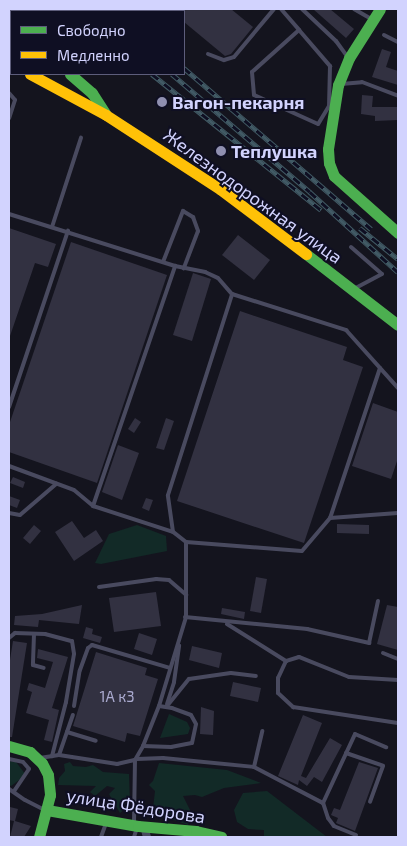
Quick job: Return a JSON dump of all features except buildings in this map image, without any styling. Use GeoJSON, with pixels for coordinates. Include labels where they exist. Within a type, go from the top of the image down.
{"type":"FeatureCollection","features":[{"type":"Feature","properties":{"kind":"main road"},"geometry":{"type":"LineString","coordinates":[[380,9],[349,58],[338,85],[328,148],[329,163],[334,176],[398,233]]}},
{"type":"Feature","properties":{"kind":"main road","name":"Железнодорожная улица"},"geometry":{"type":"LineString","coordinates":[[32,75],[106,114],[220,189],[398,325]]}},
{"type":"Feature","properties":{"kind":"main road"},"geometry":{"type":"LineString","coordinates":[[71,75],[92,93],[106,114]]}},
{"type":"Feature","properties":{"kind":"main road"},"geometry":{"type":"LineString","coordinates":[[9,746],[24,749],[38,758],[46,768],[50,789],[47,810],[39,837]]}},
{"type":"Feature","properties":{"kind":"main road","name":"улица Фёдорова"},"geometry":{"type":"LineString","coordinates":[[47,810],[106,820],[141,829],[196,831],[221,837]]}},
{"type":"Feature","properties":{"kind":"lane"},"geometry":{"type":"LineString","coordinates":[[208,54],[224,60],[234,57],[274,9]]}},
{"type":"Feature","properties":{"kind":"lane"},"geometry":{"type":"LineString","coordinates":[[281,9],[330,66],[329,106],[318,124],[254,95],[252,72],[299,30]]}},
{"type":"Feature","properties":{"kind":"lane"},"geometry":{"type":"LineString","coordinates":[[302,9],[336,41],[349,58]]}},
{"type":"Feature","properties":{"kind":"lane"},"geometry":{"type":"LineString","coordinates":[[354,9],[373,20]]}},
{"type":"Feature","properties":{"kind":"lane"},"geometry":{"type":"LineString","coordinates":[[384,35],[398,42]]}},
{"type":"Feature","properties":{"kind":"lane"},"geometry":{"type":"LineString","coordinates":[[338,85],[362,82],[398,96]]}},
{"type":"Feature","properties":{"kind":"lane"},"geometry":{"type":"LineString","coordinates":[[9,93],[15,100],[9,118]]}},
{"type":"Feature","properties":{"kind":"lane"},"geometry":{"type":"LineString","coordinates":[[52,227],[81,138]]}},
{"type":"Feature","properties":{"kind":"lane"},"geometry":{"type":"LineString","coordinates":[[164,262],[183,211],[193,217],[198,230],[184,268]]}},
{"type":"Feature","properties":{"kind":"lane"},"geometry":{"type":"LineString","coordinates":[[9,214],[218,278],[232,294],[346,330],[398,388]]}},
{"type":"Feature","properties":{"kind":"lane"},"geometry":{"type":"LineString","coordinates":[[9,407],[68,232]]}},
{"type":"Feature","properties":{"kind":"lane"},"geometry":{"type":"LineString","coordinates":[[351,247],[382,274],[352,290]]}},
{"type":"Feature","properties":{"kind":"lane"},"geometry":{"type":"LineString","coordinates":[[93,506],[175,266]]}},
{"type":"Feature","properties":{"kind":"lane"},"geometry":{"type":"LineString","coordinates":[[173,532],[168,494],[232,294]]}},
{"type":"Feature","properties":{"kind":"lane"},"geometry":{"type":"LineString","coordinates":[[9,466],[74,490],[93,506],[173,532],[186,542],[302,551],[330,518],[380,368]]}},
{"type":"Feature","properties":{"kind":"lane"},"geometry":{"type":"LineString","coordinates":[[9,512],[20,515],[56,484]]}},
{"type":"Feature","properties":{"kind":"lane"},"geometry":{"type":"LineString","coordinates":[[330,518],[398,513]]}},
{"type":"Feature","properties":{"kind":"lane"},"geometry":{"type":"LineString","coordinates":[[134,837],[141,829],[136,760],[159,706],[185,617],[186,542]]}},
{"type":"Feature","properties":{"kind":"lane"},"geometry":{"type":"LineString","coordinates":[[99,587],[162,579],[169,580],[186,595]]}},
{"type":"Feature","properties":{"kind":"lane"},"geometry":{"type":"LineString","coordinates":[[185,617],[307,630],[368,643],[378,601]]}},
{"type":"Feature","properties":{"kind":"lane"},"geometry":{"type":"LineString","coordinates":[[224,622],[286,661],[299,658],[349,677],[398,680]]}},
{"type":"Feature","properties":{"kind":"lane"},"geometry":{"type":"LineString","coordinates":[[167,706],[174,682],[181,632]]}},
{"type":"Feature","properties":{"kind":"lane"},"geometry":{"type":"LineString","coordinates":[[9,638],[15,633],[34,634],[72,641],[74,654],[66,702],[52,756]]}},
{"type":"Feature","properties":{"kind":"lane"},"geometry":{"type":"LineString","coordinates":[[34,634],[34,665],[44,668]]}},
{"type":"Feature","properties":{"kind":"lane"},"geometry":{"type":"LineString","coordinates":[[74,706],[80,670],[88,648],[92,645],[170,668]]}},
{"type":"Feature","properties":{"kind":"lane"},"geometry":{"type":"LineString","coordinates":[[383,653],[398,659]]}},
{"type":"Feature","properties":{"kind":"lane"},"geometry":{"type":"LineString","coordinates":[[286,661],[278,678],[278,693],[293,707],[398,723]]}},
{"type":"Feature","properties":{"kind":"lane"},"geometry":{"type":"LineString","coordinates":[[167,706],[189,680],[231,673],[256,676]]}},
{"type":"Feature","properties":{"kind":"lane"},"geometry":{"type":"LineString","coordinates":[[143,746],[171,747],[192,743],[196,724],[192,715],[167,706],[159,706]]}},
{"type":"Feature","properties":{"kind":"lane"},"geometry":{"type":"LineString","coordinates":[[59,756],[73,714]]}},
{"type":"Feature","properties":{"kind":"lane"},"geometry":{"type":"LineString","coordinates":[[254,767],[262,731]]}},
{"type":"Feature","properties":{"kind":"lane"},"geometry":{"type":"LineString","coordinates":[[67,732],[96,741]]}},
{"type":"Feature","properties":{"kind":"lane"},"geometry":{"type":"LineString","coordinates":[[356,835],[334,826],[328,818],[323,803],[355,734],[386,746]]}},
{"type":"Feature","properties":{"kind":"lane"},"geometry":{"type":"LineString","coordinates":[[346,753],[383,766],[370,802]]}},
{"type":"Feature","properties":{"kind":"lane"},"geometry":{"type":"LineString","coordinates":[[38,758],[59,756],[117,764],[136,760],[163,758],[254,767],[323,803]]}},
{"type":"Feature","properties":{"kind":"lane"},"geometry":{"type":"LineString","coordinates":[[9,759],[23,762],[29,769],[14,791]]}},
{"type":"Feature","properties":{"kind":"lane"},"geometry":{"type":"LineString","coordinates":[[9,789],[25,800],[47,810]]}},
{"type":"Feature","properties":{"kind":"lane"},"geometry":{"type":"LineString","coordinates":[[100,837],[106,820]]}},
{"type":"Feature","properties":{"kind":"green space"},"geometry":{"type":"Polygon","coordinates":[[[137,525],[166,536],[167,551],[101,564],[95,563],[109,534],[137,525]]]}},
{"type":"Feature","properties":{"kind":"green space"},"geometry":{"type":"Polygon","coordinates":[[[169,714],[187,722],[190,728],[188,734],[160,738],[169,714]]]}},
{"type":"Feature","properties":{"kind":"green space"},"geometry":{"type":"Polygon","coordinates":[[[9,761],[16,762],[26,775],[11,786],[9,785],[9,761]]]}},
{"type":"Feature","properties":{"kind":"green space"},"geometry":{"type":"Polygon","coordinates":[[[70,762],[73,766],[86,767],[93,765],[103,772],[129,774],[130,804],[120,813],[109,794],[115,788],[107,786],[95,796],[90,792],[96,786],[58,785],[59,778],[65,771],[64,764],[70,762]]]}},
{"type":"Feature","properties":{"kind":"green space"},"geometry":{"type":"Polygon","coordinates":[[[159,763],[227,770],[261,783],[224,788],[202,797],[195,795],[183,796],[192,814],[188,825],[171,819],[164,811],[152,817],[155,791],[149,785],[153,781],[159,763]]]}},
{"type":"Feature","properties":{"kind":"green space"},"geometry":{"type":"Polygon","coordinates":[[[267,791],[327,837],[264,837],[264,830],[248,829],[237,822],[234,810],[243,793],[267,791]]]}},
{"type":"Feature","properties":{"kind":"railway"},"geometry":{"type":"LineString","coordinates":[[185,69],[371,229]]}},
{"type":"Feature","properties":{"kind":"railway"},"geometry":{"type":"LineString","coordinates":[[153,75],[321,210]]}},
{"type":"Feature","properties":{"kind":"railway"},"geometry":{"type":"LineString","coordinates":[[173,75],[310,192],[398,272]]}},
{"type":"Feature","properties":{"kind":"railway"},"geometry":{"type":"LineString","coordinates":[[360,228],[398,259]]}},
{"type":"Feature","properties":{"kind":"traffic: fast"},"geometry":{"type":"LineString","coordinates":[[380,9],[349,58],[338,85],[328,149],[329,163],[334,176],[398,233]]}},
{"type":"Feature","properties":{"kind":"traffic: fast"},"geometry":{"type":"LineString","coordinates":[[71,75],[92,93],[105,113]]}},
{"type":"Feature","properties":{"kind":"traffic: fast"},"geometry":{"type":"LineString","coordinates":[[306,254],[398,325]]}},
{"type":"Feature","properties":{"kind":"traffic: fast"},"geometry":{"type":"LineString","coordinates":[[9,746],[30,752],[42,763],[48,775],[50,795],[39,837]]}},
{"type":"Feature","properties":{"kind":"traffic: fast"},"geometry":{"type":"LineString","coordinates":[[47,810],[138,826],[196,831],[221,837]]}},
{"type":"Feature","properties":{"kind":"traffic: slow"},"geometry":{"type":"LineString","coordinates":[[32,75],[106,115],[220,189],[306,254]]}},
{"type":"Feature","properties":{"kind":"place","name":"Вагон-пекарня"},"geometry":{"type":"Point","coordinates":[162,102]}},
{"type":"Feature","properties":{"kind":"place","name":"Теплушка"},"geometry":{"type":"Point","coordinates":[221,151]}}]}
